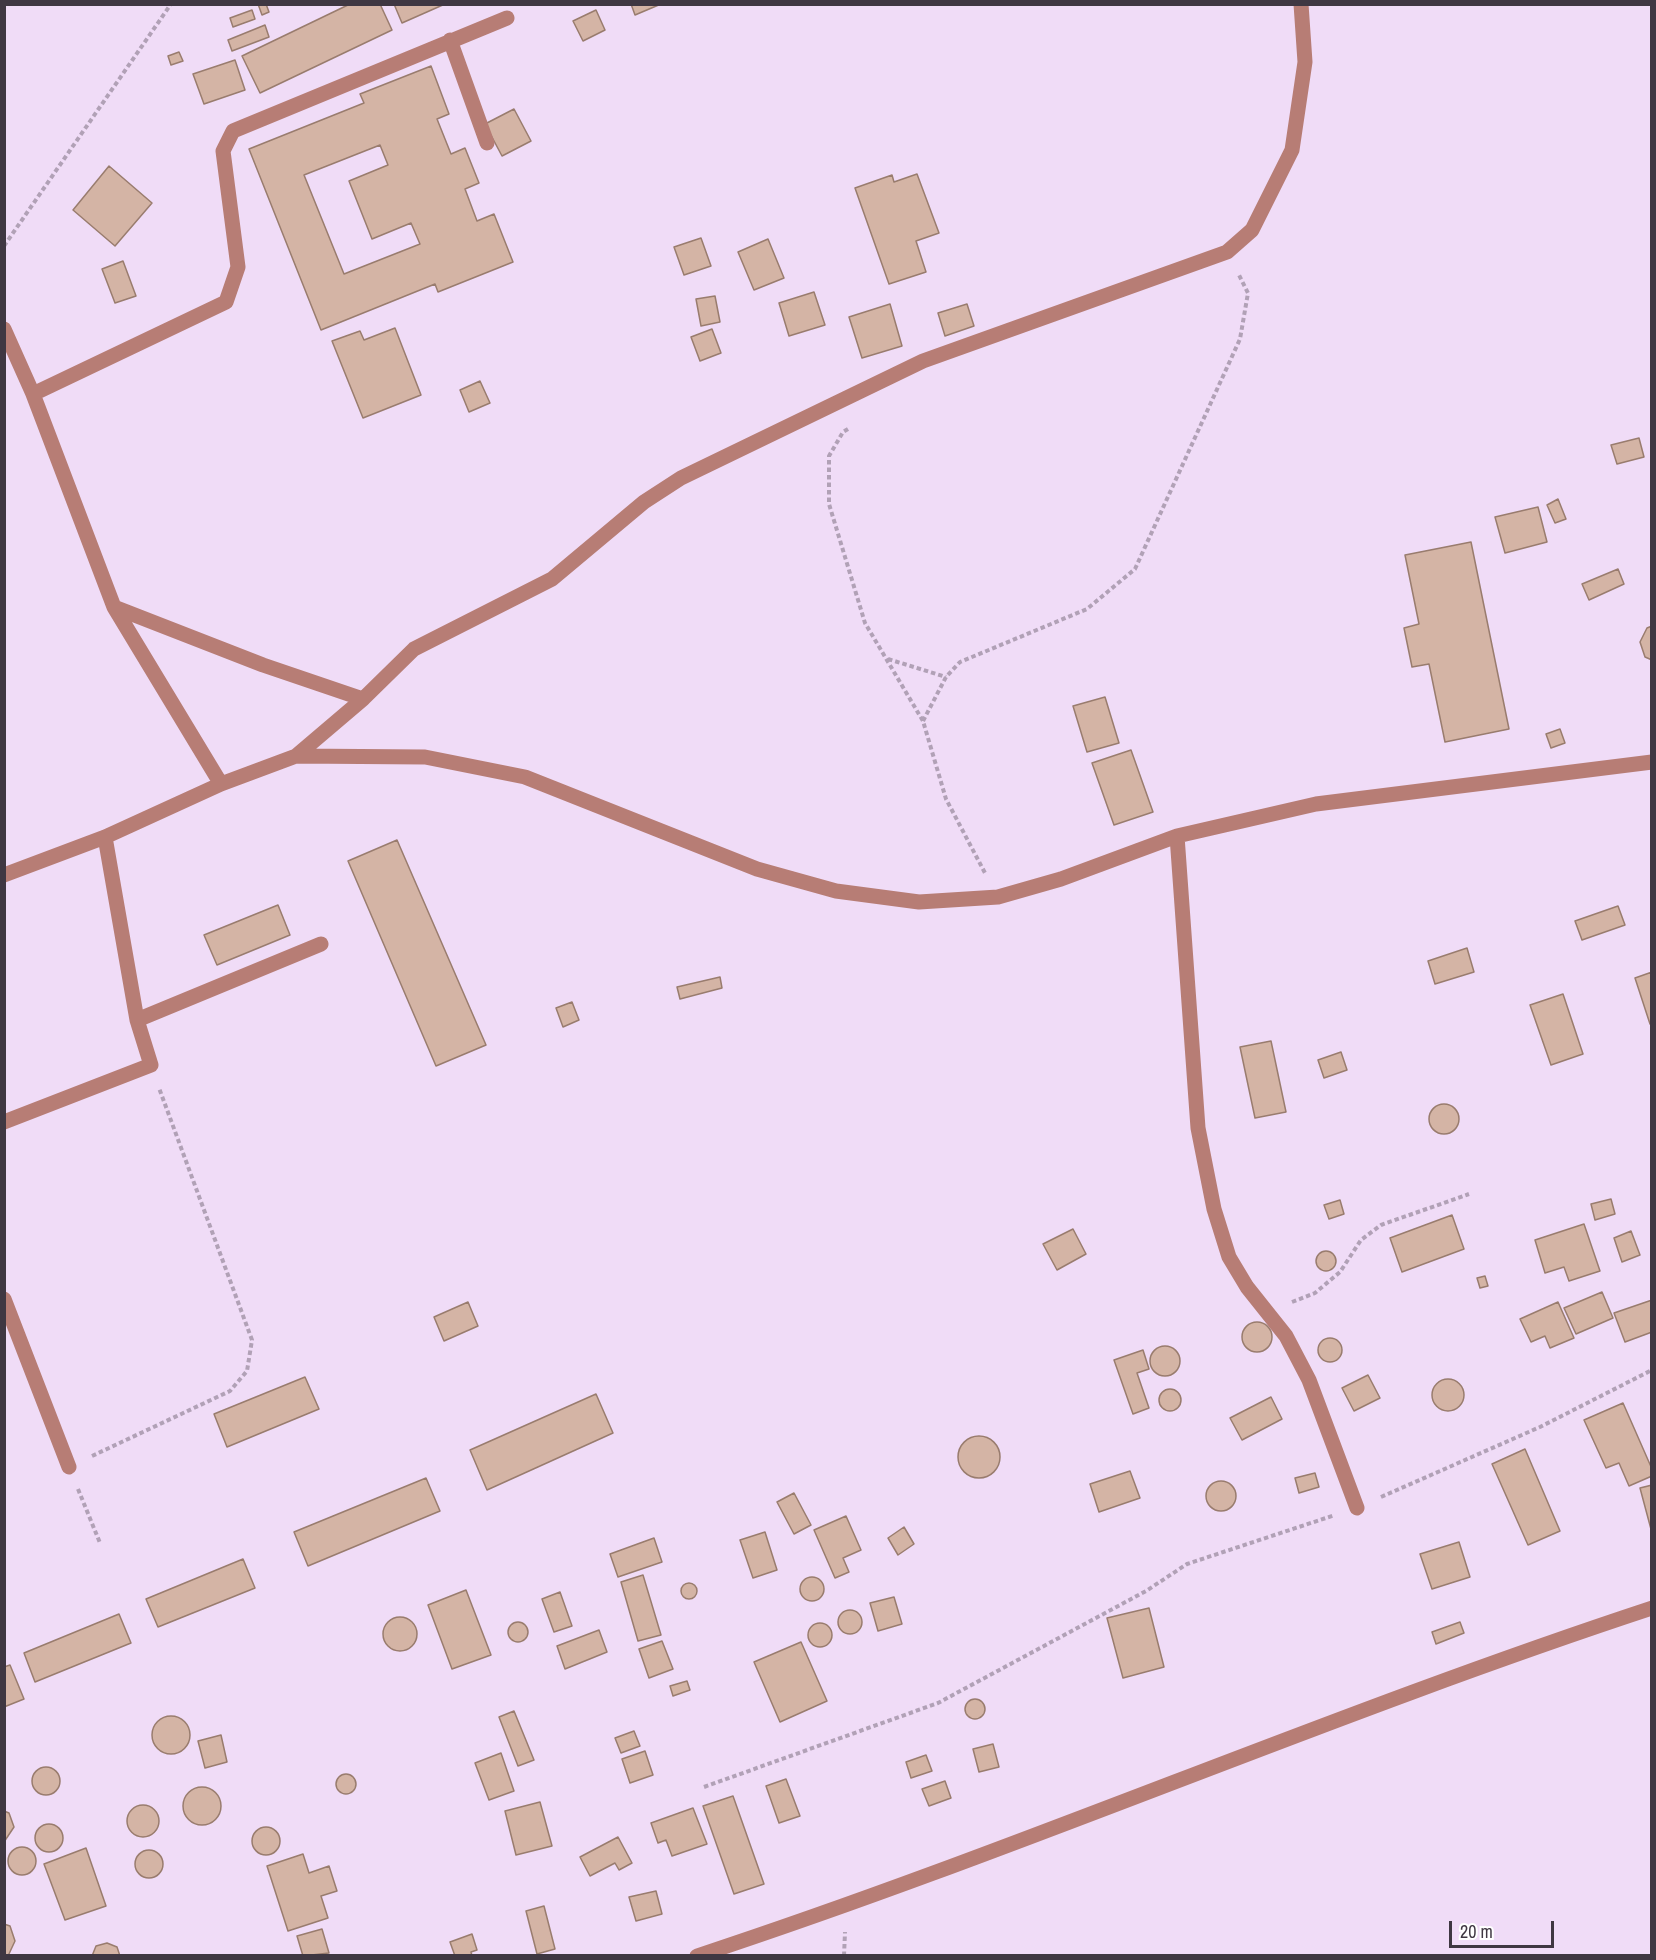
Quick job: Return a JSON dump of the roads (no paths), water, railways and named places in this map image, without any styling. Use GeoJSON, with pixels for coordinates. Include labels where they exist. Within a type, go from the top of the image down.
{"type":"FeatureCollection","features":[{"type":"Feature","properties":{"kind":"street"},"geometry":{"type":"LineString","coordinates":[[4,875],[105,837],[221,784],[296,756],[363,699],[414,649],[552,579],[644,502],[723,455],[923,361],[1227,252],[1252,230],[1292,150],[1305,62],[1300,4]]}},
{"type":"Feature","properties":{"kind":"street"},"geometry":{"type":"LineString","coordinates":[[33,394],[226,302],[238,267],[223,151],[233,131],[507,18]]}},
{"type":"Feature","properties":{"kind":"street"},"geometry":{"type":"LineString","coordinates":[[450,40],[488,142]]}},
{"type":"Feature","properties":{"kind":"street"},"geometry":{"type":"LineString","coordinates":[[4,329],[33,394],[114,607],[221,784]]}},
{"type":"Feature","properties":{"kind":"street"},"geometry":{"type":"LineString","coordinates":[[114,607],[263,665],[363,699]]}},
{"type":"Feature","properties":{"kind":"street"},"geometry":{"type":"LineString","coordinates":[[296,756],[424,757],[525,777],[757,870],[836,891],[919,902],[998,897],[1061,879],[1176,836],[1316,804],[1652,762]]}},
{"type":"Feature","properties":{"kind":"street"},"geometry":{"type":"LineString","coordinates":[[1176,836],[1198,1128],[1214,1209],[1229,1257],[1266,1313],[1286,1336],[1309,1380],[1357,1508]]}},
{"type":"Feature","properties":{"kind":"street"},"geometry":{"type":"LineString","coordinates":[[4,1122],[151,1065],[137,1020],[105,837]]}},
{"type":"Feature","properties":{"kind":"street"},"geometry":{"type":"LineString","coordinates":[[137,1020],[321,944]]}},
{"type":"Feature","properties":{"kind":"street"},"geometry":{"type":"LineString","coordinates":[[4,1299],[69,1467]]}},
{"type":"Feature","properties":{"kind":"street"},"geometry":{"type":"LineString","coordinates":[[697,1956],[847,1904],[1520,1652],[1652,1608]]}}]}
